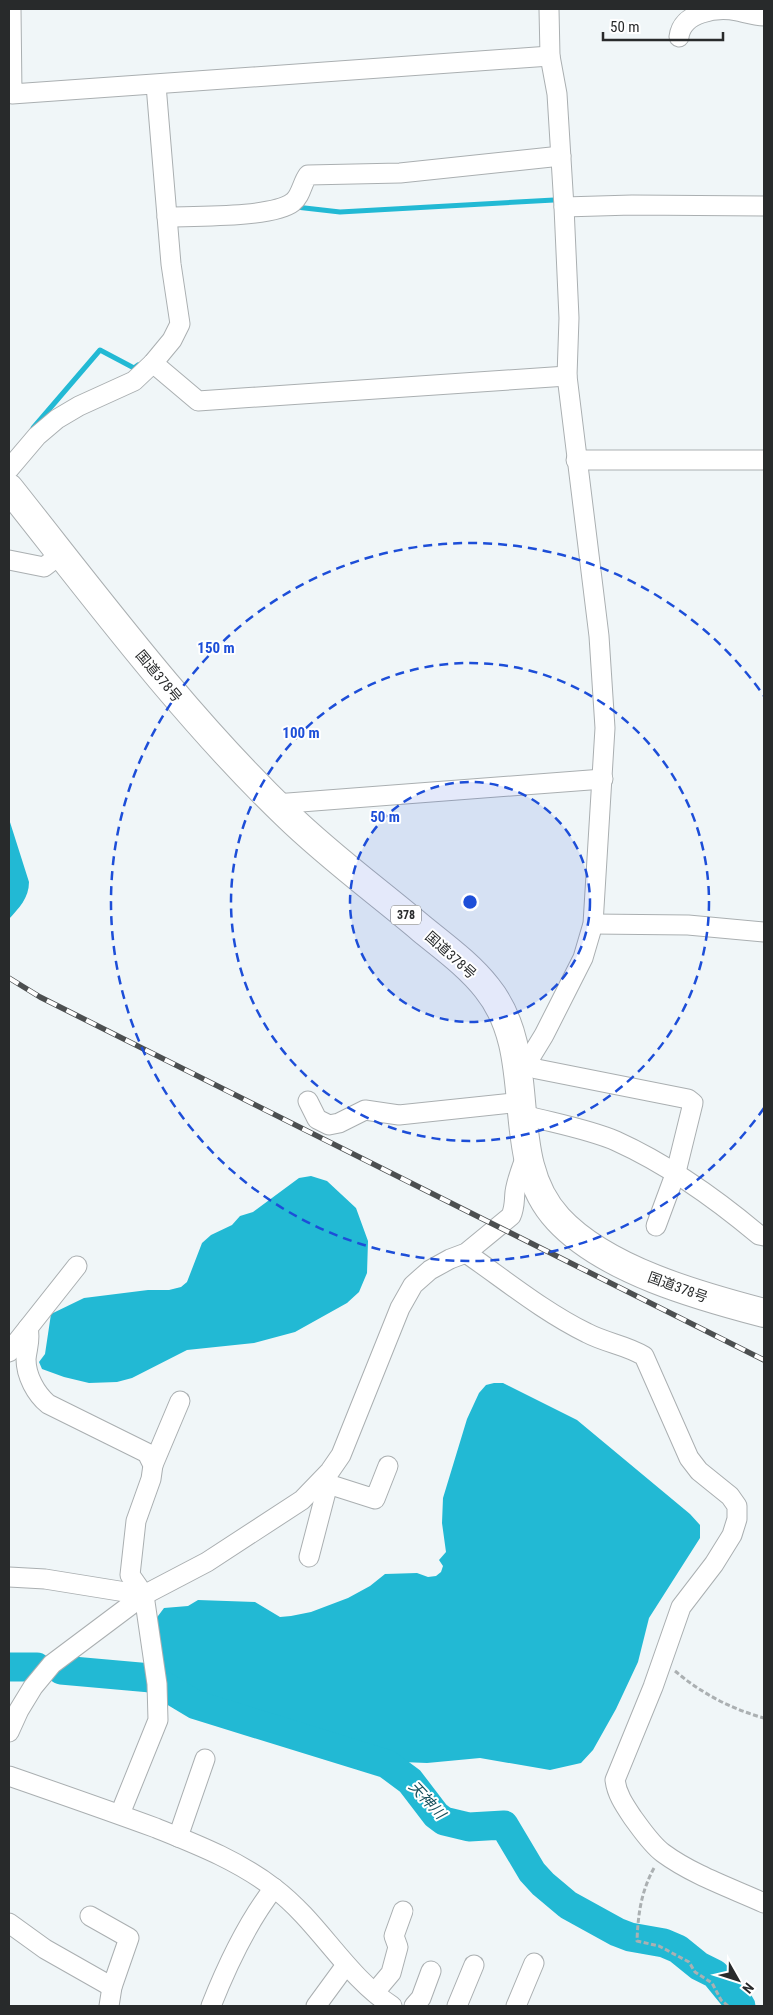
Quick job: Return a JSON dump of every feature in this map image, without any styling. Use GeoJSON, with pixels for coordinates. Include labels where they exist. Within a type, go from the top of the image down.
{"type":"FeatureCollection","features":[{"type":"Feature","properties":{"kind":"highway","name":"国道378号"},"geometry":{"type":"LineString","coordinates":[[9,488],[210,735],[275,804],[337,859],[440,944],[487,987],[498,1004],[514,1045],[523,1089],[526,1156],[533,1179],[545,1202],[558,1220],[580,1239],[648,1276],[690,1294],[764,1313]]}},
{"type":"Feature","properties":{"kind":"street"},"geometry":{"type":"LineString","coordinates":[[11,9],[12,94],[550,56]]}},
{"type":"Feature","properties":{"kind":"street"},"geometry":{"type":"LineString","coordinates":[[523,1089],[544,1035],[583,958],[593,924],[605,728],[599,636],[576,460],[568,376],[569,318],[564,208],[557,94],[550,56],[548,9]]}},
{"type":"Feature","properties":{"kind":"street"},"geometry":{"type":"LineString","coordinates":[[679,37],[683,25],[696,15],[725,10],[764,16]]}},
{"type":"Feature","properties":{"kind":"street"},"geometry":{"type":"LineString","coordinates":[[9,469],[37,436],[56,420],[78,406],[134,381],[153,363],[172,340],[180,324],[171,264],[156,84]]}},
{"type":"Feature","properties":{"kind":"street"},"geometry":{"type":"LineString","coordinates":[[167,218],[263,212],[285,206],[294,202],[308,175],[400,173],[561,156]]}},
{"type":"Feature","properties":{"kind":"street"},"geometry":{"type":"LineString","coordinates":[[564,208],[632,205],[764,206]]}},
{"type":"Feature","properties":{"kind":"street"},"geometry":{"type":"LineString","coordinates":[[153,363],[198,401],[568,376]]}},
{"type":"Feature","properties":{"kind":"street"},"geometry":{"type":"LineString","coordinates":[[576,460],[764,460]]}},
{"type":"Feature","properties":{"kind":"street"},"geometry":{"type":"LineString","coordinates":[[9,560],[44,567],[61,554]]}},
{"type":"Feature","properties":{"kind":"street"},"geometry":{"type":"LineString","coordinates":[[275,804],[603,779]]}},
{"type":"Feature","properties":{"kind":"street"},"geometry":{"type":"LineString","coordinates":[[593,924],[688,925],[764,932]]}},
{"type":"Feature","properties":{"kind":"street"},"geometry":{"type":"LineString","coordinates":[[523,1089],[537,1069],[688,1099],[693,1103],[676,1172],[656,1226]]}},
{"type":"Feature","properties":{"kind":"street"},"geometry":{"type":"LineString","coordinates":[[308,1101],[316,1119],[329,1125],[339,1123],[365,1110],[399,1115],[523,1089],[676,1172],[716,1199],[759,1235],[764,1236]]}},
{"type":"Feature","properties":{"kind":"street"},"geometry":{"type":"LineString","coordinates":[[309,1557],[325,1482],[341,1454],[400,1308],[413,1285],[430,1270],[466,1253],[511,1216],[514,1209],[515,1193],[526,1156]]}},
{"type":"Feature","properties":{"kind":"street"},"geometry":{"type":"LineString","coordinates":[[466,1253],[565,1321],[589,1334],[630,1347],[644,1356],[689,1458],[699,1471],[730,1496],[737,1506],[738,1519],[732,1535],[714,1564],[682,1607],[615,1780],[617,1792],[625,1806],[662,1853],[764,1903]]}},
{"type":"Feature","properties":{"kind":"street"},"geometry":{"type":"LineString","coordinates":[[9,1352],[77,1266]]}},
{"type":"Feature","properties":{"kind":"street"},"geometry":{"type":"LineString","coordinates":[[28,1328],[30,1336],[27,1365],[37,1395],[48,1404],[147,1453],[153,1465]]}},
{"type":"Feature","properties":{"kind":"street"},"geometry":{"type":"LineString","coordinates":[[120,1814],[158,1720],[157,1681],[144,1595],[130,1575],[136,1522],[151,1479],[153,1465],[180,1401]]}},
{"type":"Feature","properties":{"kind":"street"},"geometry":{"type":"LineString","coordinates":[[325,1482],[375,1499],[388,1466]]}},
{"type":"Feature","properties":{"kind":"street"},"geometry":{"type":"LineString","coordinates":[[9,1732],[18,1710],[33,1687],[52,1664],[144,1595],[207,1562],[302,1500],[325,1482]]}},
{"type":"Feature","properties":{"kind":"street"},"geometry":{"type":"LineString","coordinates":[[9,1577],[46,1579],[144,1595]]}},
{"type":"Feature","properties":{"kind":"street"},"geometry":{"type":"LineString","coordinates":[[178,1837],[205,1759]]}},
{"type":"Feature","properties":{"kind":"street"},"geometry":{"type":"LineString","coordinates":[[9,1776],[120,1814],[219,1853],[274,1888],[305,1917],[346,1964],[382,2001],[398,1947],[394,1936],[403,1911]]}},
{"type":"Feature","properties":{"kind":"street"},"geometry":{"type":"LineString","coordinates":[[211,2006],[223,1976],[262,1903],[274,1888]]}},
{"type":"Feature","properties":{"kind":"street"},"geometry":{"type":"LineString","coordinates":[[90,1916],[128,1938],[112,1987],[109,2006]]}},
{"type":"Feature","properties":{"kind":"street"},"geometry":{"type":"LineString","coordinates":[[9,1923],[45,1949],[112,1987]]}},
{"type":"Feature","properties":{"kind":"street"},"geometry":{"type":"LineString","coordinates":[[516,2006],[534,1962]]}},
{"type":"Feature","properties":{"kind":"street"},"geometry":{"type":"LineString","coordinates":[[316,2006],[346,1964]]}},
{"type":"Feature","properties":{"kind":"street"},"geometry":{"type":"LineString","coordinates":[[457,2006],[474,1966]]}},
{"type":"Feature","properties":{"kind":"street"},"geometry":{"type":"LineString","coordinates":[[414,2006],[421,1998],[431,1971]]}},
{"type":"Feature","properties":{"kind":"path"},"geometry":{"type":"LineString","coordinates":[[662,1662],[705,1693],[732,1708],[764,1718]]}},
{"type":"Feature","properties":{"kind":"path"},"geometry":{"type":"LineString","coordinates":[[662,1853],[643,1891],[637,1919],[637,1940],[665,1949],[689,1962],[695,1972],[712,1983],[721,2000],[728,2006]]}},
{"type":"Feature","properties":{"kind":"water"},"geometry":{"type":"Polygon","coordinates":[[[9,819],[29,882],[29,888],[20,907],[9,919],[9,819]]]}},
{"type":"Feature","properties":{"kind":"water"},"geometry":{"type":"Polygon","coordinates":[[[311,1176],[327,1181],[356,1208],[368,1241],[367,1273],[359,1292],[347,1303],[295,1332],[254,1343],[187,1350],[132,1378],[117,1382],[89,1383],[42,1369],[39,1362],[45,1354],[51,1314],[84,1298],[148,1290],[169,1290],[181,1287],[187,1282],[202,1243],[211,1235],[232,1225],[240,1216],[253,1212],[299,1178],[311,1176]]]}},
{"type":"Feature","properties":{"kind":"water"},"geometry":{"type":"Polygon","coordinates":[[[503,1383],[577,1420],[690,1514],[700,1525],[700,1538],[649,1618],[638,1662],[616,1709],[593,1750],[581,1763],[550,1770],[480,1758],[427,1763],[402,1762],[201,1701],[165,1678],[155,1620],[164,1608],[188,1606],[198,1600],[255,1602],[280,1617],[291,1616],[311,1612],[348,1598],[370,1586],[385,1574],[417,1573],[428,1577],[436,1576],[441,1572],[443,1566],[439,1560],[446,1552],[442,1523],[443,1498],[467,1419],[479,1393],[486,1385],[503,1383]]]}},
{"type":"Feature","properties":{"kind":"waterway"},"geometry":{"type":"LineString","coordinates":[[296,207],[340,212],[554,200]]}},
{"type":"Feature","properties":{"kind":"waterway"},"geometry":{"type":"LineString","coordinates":[[33,428],[100,350],[134,368],[138,365]]}},
{"type":"Feature","properties":{"kind":"waterway","name":"天神川"},"geometry":{"type":"LineString","coordinates":[[9,1667],[37,1667]]}},
{"type":"Feature","properties":{"kind":"waterway","name":"天神川"},"geometry":{"type":"LineString","coordinates":[[61,1670],[151,1678],[196,1705],[387,1764],[410,1781],[436,1815],[444,1821],[469,1827],[504,1825],[532,1872],[568,1905],[617,1932],[630,1937],[664,1943],[678,1949],[699,1966],[715,1974],[741,2006]]}},
{"type":"Feature","properties":{"kind":"railway"},"geometry":{"type":"LineString","coordinates":[[9,978],[40,997],[764,1360]]}}]}
